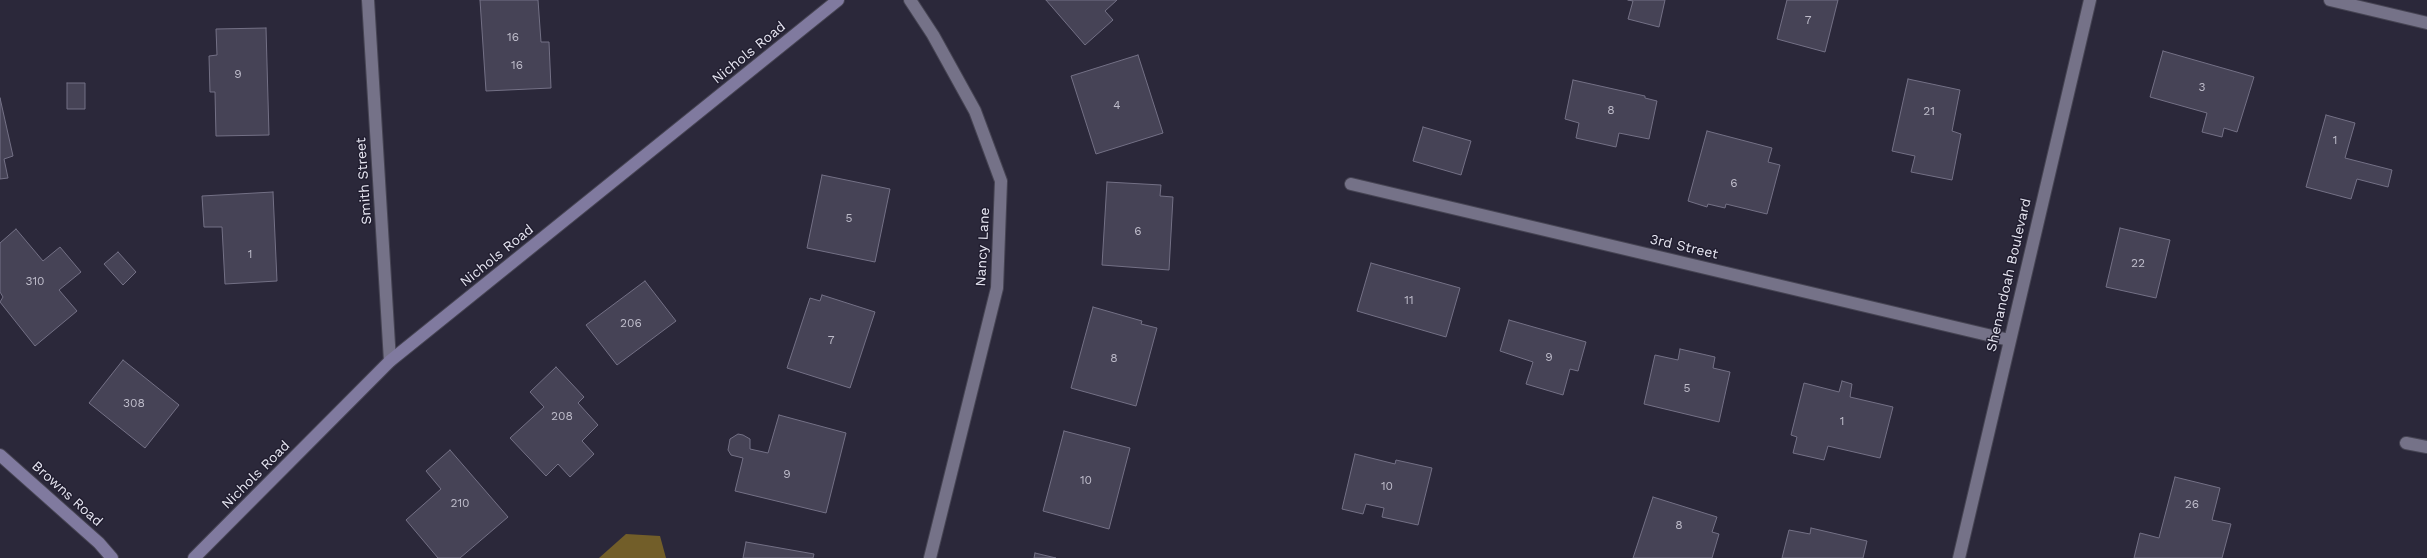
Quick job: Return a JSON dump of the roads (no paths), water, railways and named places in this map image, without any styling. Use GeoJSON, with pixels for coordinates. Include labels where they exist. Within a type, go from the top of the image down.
{"type":"FeatureCollection","features":[{"type":"Feature","properties":{"kind":"street","name":"Smith Street"},"geometry":{"type":"LineString","coordinates":[[368,0],[390,361]]}},
{"type":"Feature","properties":{"kind":"street","name":"Nichols Road"},"geometry":{"type":"LineString","coordinates":[[194,558],[390,361],[838,0]]}},
{"type":"Feature","properties":{"kind":"street","name":"Nancy Lane"},"geometry":{"type":"LineString","coordinates":[[910,0],[933,35],[975,111],[1001,182],[997,288],[930,558]]}},
{"type":"Feature","properties":{"kind":"street","name":"Shenandoah Boulevard"},"geometry":{"type":"LineString","coordinates":[[1959,558],[2090,0]]}},
{"type":"Feature","properties":{"kind":"street"},"geometry":{"type":"LineString","coordinates":[[2330,0],[2427,23]]}},
{"type":"Feature","properties":{"kind":"street","name":"3rd Street"},"geometry":{"type":"LineString","coordinates":[[1351,184],[2009,340]]}},
{"type":"Feature","properties":{"kind":"street"},"geometry":{"type":"LineString","coordinates":[[2406,443],[2427,447]]}},
{"type":"Feature","properties":{"kind":"street","name":"Browns Road"},"geometry":{"type":"LineString","coordinates":[[0,455],[99,543],[112,558]]}}]}
